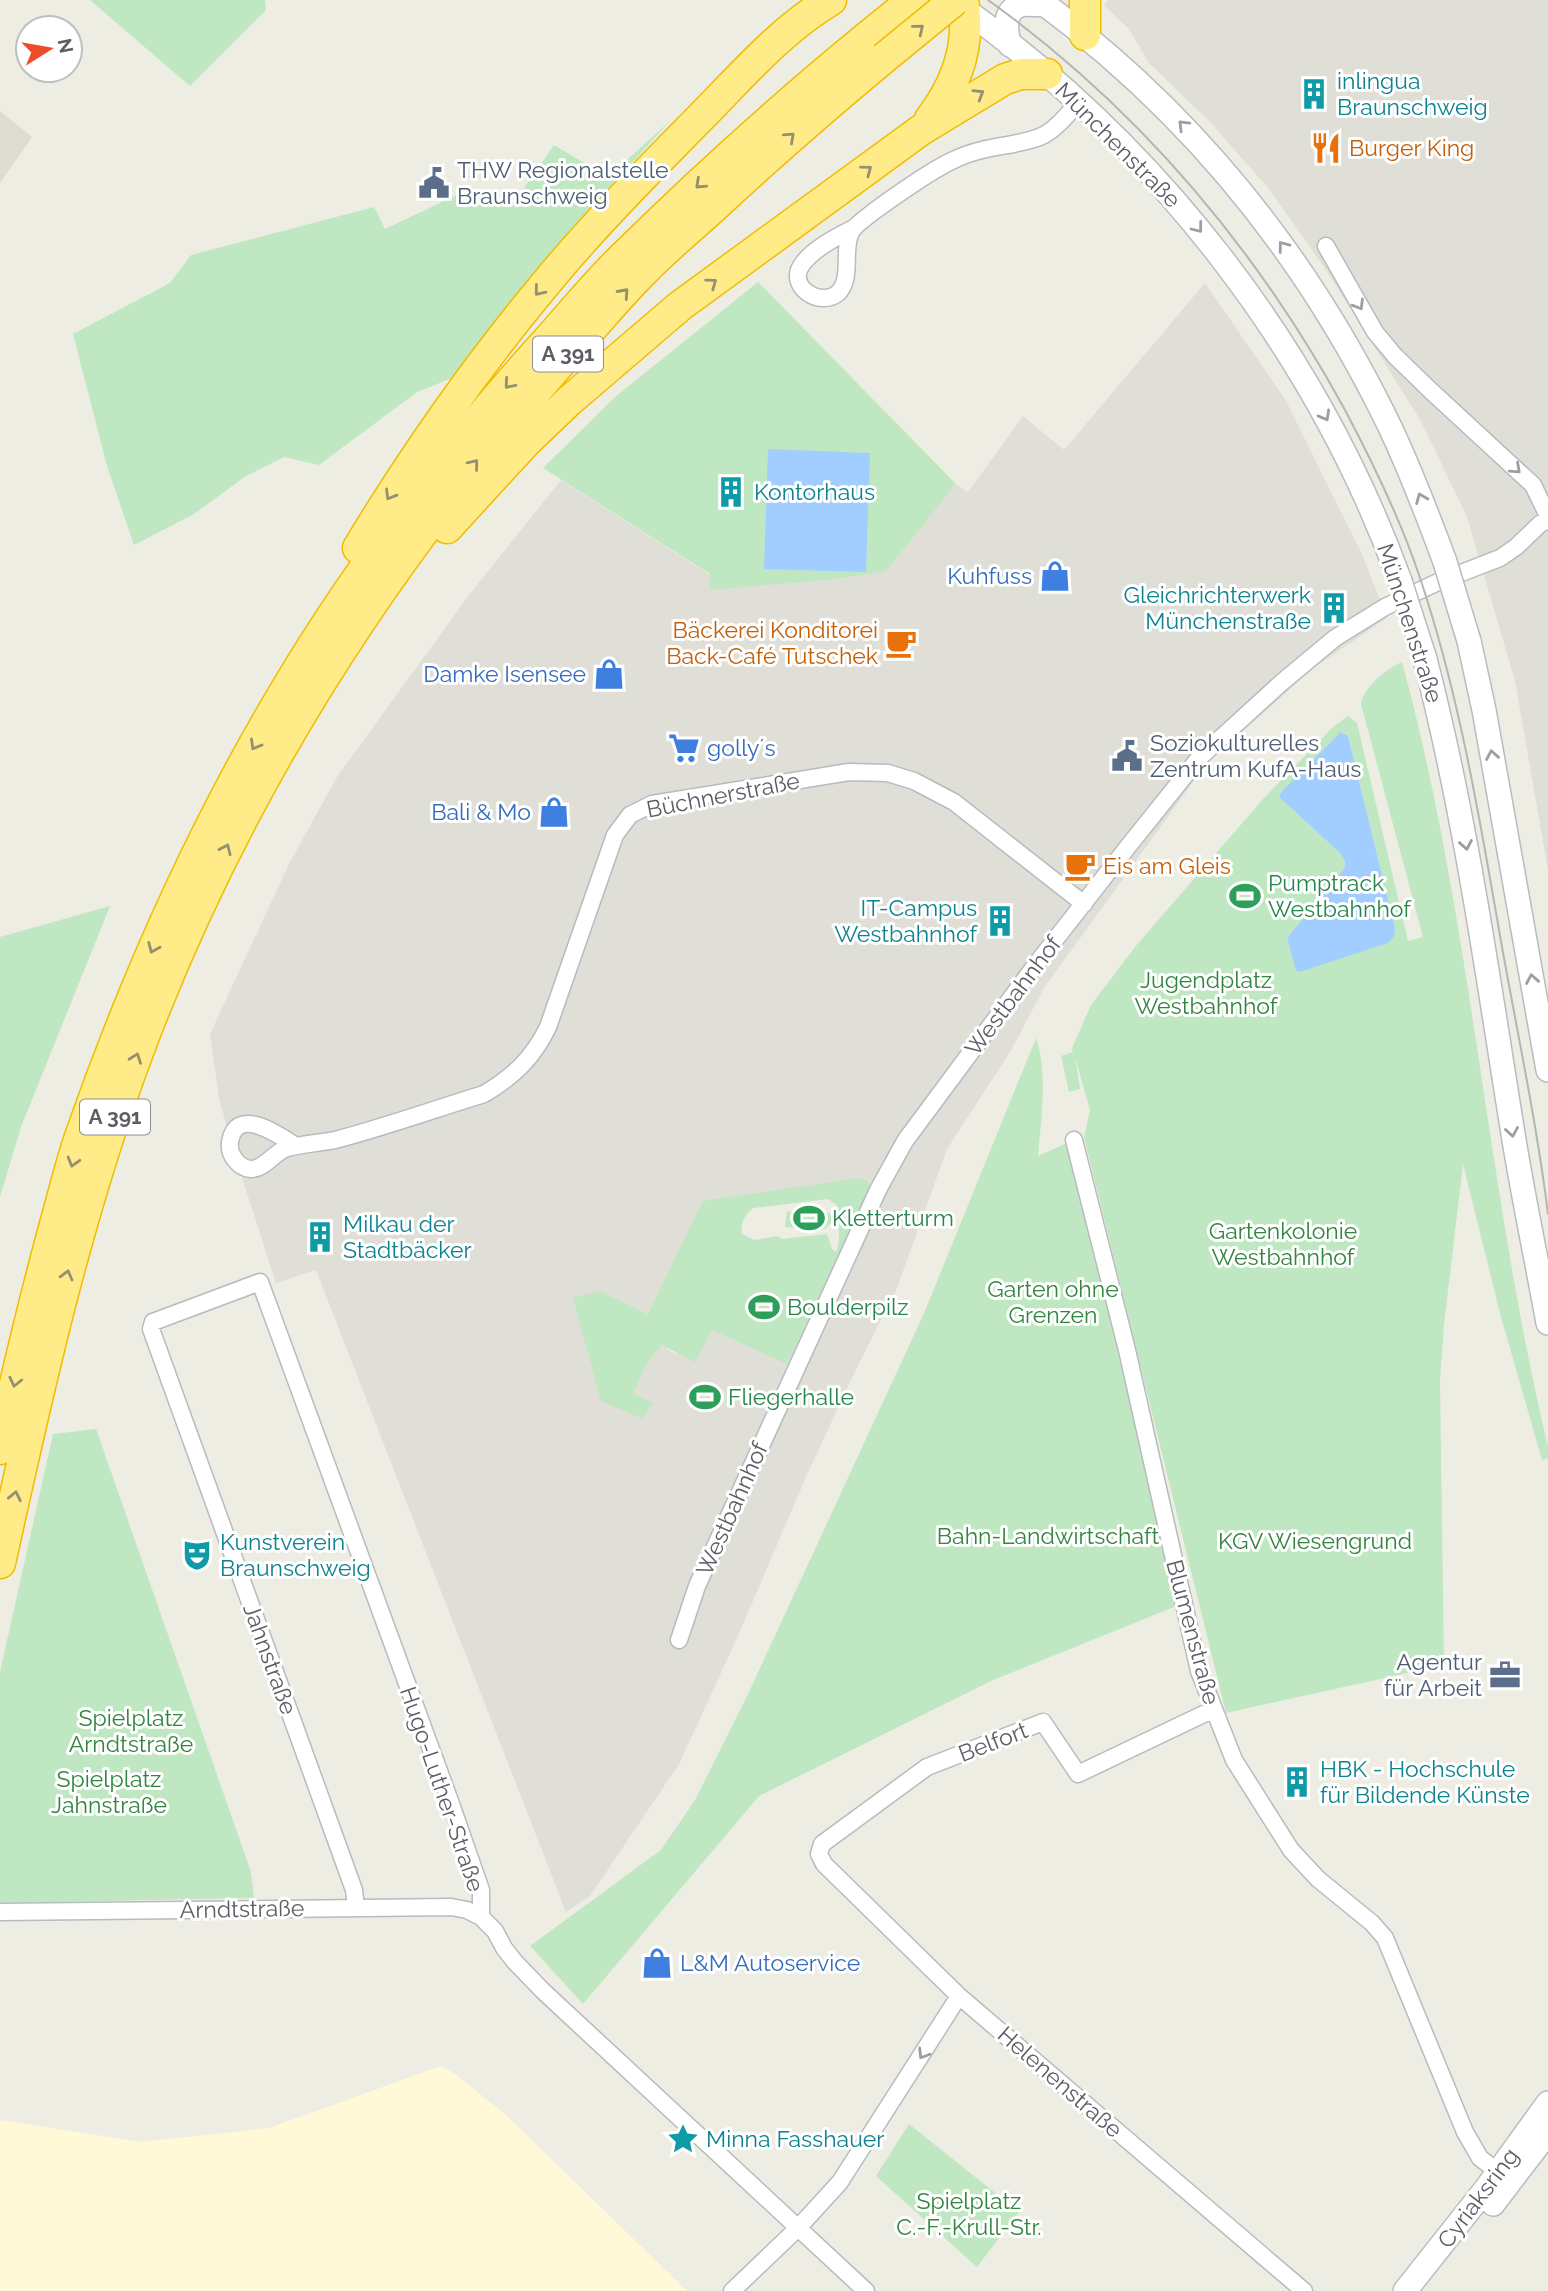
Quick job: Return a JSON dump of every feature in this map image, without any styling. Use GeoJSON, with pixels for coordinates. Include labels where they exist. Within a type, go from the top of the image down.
{"type":"FeatureCollection","features":[{"type":"Feature","properties":{"kind":"highway","name":"A 391"},"geometry":{"type":"LineString","coordinates":[[0,1449],[34,1298],[79,1138],[161,930],[242,766],[299,693],[352,632],[464,476],[544,381],[643,272],[808,121],[913,0]]}},
{"type":"Feature","properties":{"kind":"highway"},"geometry":{"type":"LineString","coordinates":[[1085,0],[1085,35]]}},
{"type":"Feature","properties":{"kind":"highway","name":"A 391"},"geometry":{"type":"LineString","coordinates":[[872,50],[958,3]]}},
{"type":"Feature","properties":{"kind":"highway"},"geometry":{"type":"LineString","coordinates":[[921,130],[943,101],[957,75],[963,51],[958,3]]}},
{"type":"Feature","properties":{"kind":"highway"},"geometry":{"type":"LineString","coordinates":[[299,693],[310,626],[404,473],[480,368],[542,287],[643,177],[754,63],[821,4]]}},
{"type":"Feature","properties":{"kind":"highway"},"geometry":{"type":"LineString","coordinates":[[299,693],[457,516],[569,401],[680,306],[921,130],[1005,79],[1021,74],[1046,74]]}},
{"type":"Feature","properties":{"kind":"highway","name":"A 391"},"geometry":{"type":"LineString","coordinates":[[0,1563],[65,1279],[105,1144],[138,1050],[175,961],[299,693]]}},
{"type":"Feature","properties":{"kind":"main road","name":"Münchenstraße"},"geometry":{"type":"LineString","coordinates":[[1010,45],[1006,36],[1006,20],[1011,12],[1020,5],[1042,2],[1132,76],[1195,137],[1247,198],[1297,264],[1346,345],[1390,426],[1446,562],[1469,641],[1484,710],[1548,1070]]}},
{"type":"Feature","properties":{"kind":"main road","name":"Münchenstraße"},"geometry":{"type":"LineString","coordinates":[[958,3],[1079,101],[1137,158],[1186,213],[1279,339],[1333,431],[1363,493],[1400,582],[1443,726],[1466,843],[1514,1143],[1540,1234],[1548,1323]]}},
{"type":"Feature","properties":{"kind":"main road","name":"Cyriaksring"},"geometry":{"type":"LineString","coordinates":[[1405,2291],[1548,2103]]}},
{"type":"Feature","properties":{"kind":"main road","name":"Cyriaksring"},"geometry":{"type":"LineString","coordinates":[[1423,2291],[1548,2132]]}},
{"type":"Feature","properties":{"kind":"street"},"geometry":{"type":"LineString","coordinates":[[852,229],[917,182],[957,158],[978,150],[1044,135],[1079,101]]}},
{"type":"Feature","properties":{"kind":"street"},"geometry":{"type":"LineString","coordinates":[[1326,246],[1360,309],[1388,348],[1533,485],[1548,518]]}},
{"type":"Feature","properties":{"kind":"street","name":"Westbahnhof"},"geometry":{"type":"LineString","coordinates":[[679,1640],[697,1586],[878,1190],[899,1150],[939,1093],[1084,904],[1199,758],[1306,661],[1359,622],[1385,607],[1449,577],[1500,558],[1548,518]]}},
{"type":"Feature","properties":{"kind":"street","name":"Büchnerstraße"},"geometry":{"type":"LineString","coordinates":[[296,1146],[335,1140],[484,1094],[524,1065],[539,1046],[548,1027],[615,835],[630,815],[652,804],[849,772],[888,773],[914,781],[954,802],[1084,904]]}},
{"type":"Feature","properties":{"kind":"street","name":"Blumenstraße"},"geometry":{"type":"LineString","coordinates":[[1074,1140],[1126,1343],[1197,1664],[1212,1710],[1234,1760],[1291,1850],[1318,1879],[1372,1923],[1385,1938],[1465,2132],[1480,2158],[1498,2172]]}},
{"type":"Feature","properties":{"kind":"street","name":"Jahnstraße"},"geometry":{"type":"LineString","coordinates":[[260,1282],[153,1322],[151,1329],[354,1890],[356,1907]]}},
{"type":"Feature","properties":{"kind":"street","name":"Hugo-Luther-Straße"},"geometry":{"type":"LineString","coordinates":[[260,1282],[481,1890],[481,1917],[495,1931],[515,1962],[543,1991],[866,2291]]}},
{"type":"Feature","properties":{"kind":"street","name":"Belfort"},"geometry":{"type":"LineString","coordinates":[[824,1864],[819,1854],[822,1844],[927,1767],[1043,1722],[1078,1774],[1212,1710]]}},
{"type":"Feature","properties":{"kind":"street","name":"Helenenstraße"},"geometry":{"type":"LineString","coordinates":[[824,1864],[960,1996],[1304,2291]]}},
{"type":"Feature","properties":{"kind":"street","name":"Arndtstraße"},"geometry":{"type":"LineString","coordinates":[[0,1912],[450,1907],[467,1909],[481,1917]]}},
{"type":"Feature","properties":{"kind":"street"},"geometry":{"type":"LineString","coordinates":[[732,2291],[799,2228],[844,2176],[960,1996]]}},
{"type":"Feature","properties":{"kind":"shaded area"},"geometry":{"type":"Polygon","coordinates":[[[1108,0],[1548,0],[1548,870],[1515,681],[1467,517],[1421,421],[1324,267],[1268,188],[1211,123],[1149,63],[1129,29],[1104,5],[1108,0]]]}},
{"type":"Feature","properties":{"kind":"shaded area"},"geometry":{"type":"Polygon","coordinates":[[[0,111],[32,137],[0,183],[0,111]]]}},
{"type":"Feature","properties":{"kind":"shaded area"},"geometry":{"type":"Polygon","coordinates":[[[1205,283],[1285,399],[1362,554],[1387,618],[1315,667],[1206,764],[1044,988],[1010,1052],[947,1149],[897,1288],[806,1477],[738,1636],[679,1764],[590,1896],[566,1912],[316,1270],[276,1283],[219,1098],[210,1034],[290,862],[337,777],[469,595],[561,480],[710,575],[886,571],[956,484],[968,492],[1023,416],[1064,450],[1205,283]],[[870,1188],[704,1201],[648,1314],[600,1291],[633,1394],[647,1363],[662,1345],[675,1354],[712,1330],[787,1363],[870,1188]]]}},
{"type":"Feature","properties":{"kind":"shaded area"},"geometry":{"type":"Polygon","coordinates":[[[441,2066],[504,2113],[687,2291],[0,2291],[0,2120],[141,2142],[269,2128],[441,2066]]]}},
{"type":"Feature","properties":{"kind":"green space"},"geometry":{"type":"Polygon","coordinates":[[[90,0],[265,0],[266,10],[190,86],[90,0]]]}},
{"type":"Feature","properties":{"kind":"green space"},"geometry":{"type":"Polygon","coordinates":[[[670,121],[575,225],[450,379],[417,392],[319,465],[284,457],[246,476],[194,514],[134,545],[107,466],[73,334],[170,283],[191,255],[374,207],[385,229],[463,192],[513,204],[554,145],[608,177],[670,121]]]}},
{"type":"Feature","properties":{"kind":"green space"},"geometry":{"type":"Polygon","coordinates":[[[758,282],[956,484],[886,571],[834,579],[710,590],[710,574],[543,468],[615,397],[758,282]]]}},
{"type":"Feature","properties":{"kind":"green space"},"geometry":{"type":"Polygon","coordinates":[[[1402,662],[1446,857],[1509,1251],[1548,1458],[1542,1460],[1501,1317],[1463,1164],[1440,1381],[1444,1665],[1226,1713],[1084,1137],[1090,1110],[1075,1057],[1080,1089],[1069,1092],[1061,1056],[1073,1052],[1072,1048],[1091,1005],[1135,947],[1264,798],[1332,728],[1348,716],[1357,723],[1408,941],[1423,937],[1361,704],[1371,684],[1402,662]],[[1342,732],[1279,797],[1341,854],[1345,862],[1344,869],[1287,938],[1296,971],[1395,928],[1348,736],[1342,732]]]}},
{"type":"Feature","properties":{"kind":"green space"},"geometry":{"type":"Polygon","coordinates":[[[110,906],[21,1127],[0,1197],[0,937],[110,906]]]}},
{"type":"Feature","properties":{"kind":"green space"},"geometry":{"type":"Polygon","coordinates":[[[1036,1038],[1043,1081],[1038,1156],[1067,1143],[1179,1605],[993,1680],[759,1796],[583,2004],[530,1946],[661,1850],[695,1800],[749,1692],[925,1311],[1036,1038]]]}},
{"type":"Feature","properties":{"kind":"green space"},"geometry":{"type":"Polygon","coordinates":[[[859,1178],[868,1181],[870,1188],[787,1364],[712,1330],[695,1362],[662,1345],[647,1363],[633,1394],[653,1403],[643,1419],[601,1401],[573,1298],[600,1291],[648,1314],[703,1201],[859,1178]],[[828,1199],[753,1208],[744,1220],[742,1234],[754,1240],[827,1234],[832,1249],[836,1252],[839,1235],[837,1205],[828,1199]]]}},
{"type":"Feature","properties":{"kind":"green space","name":"Kletterturm"},"geometry":{"type":"Polygon","coordinates":[[[822,1210],[830,1214],[832,1222],[825,1229],[785,1227],[787,1212],[822,1210]]]}},
{"type":"Feature","properties":{"kind":"green space","name":"Spielplatz Jahnstraße"},"geometry":{"type":"Polygon","coordinates":[[[96,1429],[251,1872],[254,1898],[0,1903],[0,1672],[53,1434],[96,1429]]]}},
{"type":"Feature","properties":{"kind":"green space","name":"Spielplatz C.-F.-Krull-Str."},"geometry":{"type":"Polygon","coordinates":[[[909,2124],[1019,2212],[977,2267],[876,2176],[909,2124]]]}},
{"type":"Feature","properties":{"kind":"water"},"geometry":{"type":"Polygon","coordinates":[[[768,449],[870,453],[866,572],[764,569],[768,449]]]}},
{"type":"Feature","properties":{"kind":"water"},"geometry":{"type":"Polygon","coordinates":[[[1341,732],[1348,736],[1395,928],[1394,936],[1388,943],[1300,972],[1296,971],[1287,938],[1344,869],[1345,862],[1341,854],[1279,797],[1341,732]]]}},
{"type":"Feature","properties":{"kind":"tram line"},"geometry":{"type":"LineString","coordinates":[[988,0],[1043,42],[1095,87],[1190,185],[1233,238],[1311,351],[1345,410],[1385,491],[1419,575],[1457,713],[1477,806],[1527,1080],[1548,1214]]}},
{"type":"Feature","properties":{"kind":"place","name":"inlingua Braunschweig"},"geometry":{"type":"Point","coordinates":[1314,94]}},
{"type":"Feature","properties":{"kind":"place","name":"Burger King"},"geometry":{"type":"Point","coordinates":[1326,148]}},
{"type":"Feature","properties":{"kind":"place","name":"THW Regionalstelle Braunschweig"},"geometry":{"type":"Point","coordinates":[434,183]}},
{"type":"Feature","properties":{"kind":"place","name":"Kontorhaus"},"geometry":{"type":"Point","coordinates":[731,492]}},
{"type":"Feature","properties":{"kind":"place","name":"Kuhfuss"},"geometry":{"type":"Point","coordinates":[1055,576]}},
{"type":"Feature","properties":{"kind":"place","name":"Gleichrichterwerk Münchenstraße"},"geometry":{"type":"Point","coordinates":[1334,608]}},
{"type":"Feature","properties":{"kind":"place","name":"Bäckerei Konditorei Back-Café Tutschek"},"geometry":{"type":"Point","coordinates":[901,643]}},
{"type":"Feature","properties":{"kind":"place","name":"Damke Isensee"},"geometry":{"type":"Point","coordinates":[609,674]}},
{"type":"Feature","properties":{"kind":"place","name":"golly´s"},"geometry":{"type":"Point","coordinates":[684,748]}},
{"type":"Feature","properties":{"kind":"place","name":"Soziokulturelles Zentrum KufA-Haus"},"geometry":{"type":"Point","coordinates":[1127,756]}},
{"type":"Feature","properties":{"kind":"place","name":"Bali & Mo"},"geometry":{"type":"Point","coordinates":[554,812]}},
{"type":"Feature","properties":{"kind":"place","name":"Eis am Gleis"},"geometry":{"type":"Point","coordinates":[1080,866]}},
{"type":"Feature","properties":{"kind":"place","name":"Pumptrack Westbahnhof"},"geometry":{"type":"Point","coordinates":[1245,896]}},
{"type":"Feature","properties":{"kind":"place","name":"IT-Campus Westbahnhof"},"geometry":{"type":"Point","coordinates":[1000,921]}},
{"type":"Feature","properties":{"kind":"place","name":"Kletterturm"},"geometry":{"type":"Point","coordinates":[809,1218]}},
{"type":"Feature","properties":{"kind":"place","name":"Milkau der Stadtbäcker"},"geometry":{"type":"Point","coordinates":[320,1237]}},
{"type":"Feature","properties":{"kind":"place","name":"Boulderpilz"},"geometry":{"type":"Point","coordinates":[764,1307]}},
{"type":"Feature","properties":{"kind":"place","name":"Fliegerhalle"},"geometry":{"type":"Point","coordinates":[705,1397]}},
{"type":"Feature","properties":{"kind":"place","name":"Kunstverein Braunschweig"},"geometry":{"type":"Point","coordinates":[197,1555]}},
{"type":"Feature","properties":{"kind":"place","name":"Agentur für Arbeit"},"geometry":{"type":"Point","coordinates":[1505,1675]}},
{"type":"Feature","properties":{"kind":"place","name":"HBK - Hochschule für Bildende Künste"},"geometry":{"type":"Point","coordinates":[1297,1782]}},
{"type":"Feature","properties":{"kind":"place","name":"L&M Autoservice"},"geometry":{"type":"Point","coordinates":[657,1963]}},
{"type":"Feature","properties":{"kind":"place","name":"Minna Fasshauer"},"geometry":{"type":"Point","coordinates":[683,2139]}},
{"type":"Feature","properties":{"kind":"park label","name":"Jugendplatz Westbahnhof"},"geometry":{"type":"Point","coordinates":[1206,993]}},
{"type":"Feature","properties":{"kind":"park label","name":"Gartenkolonie Westbahnhof"},"geometry":{"type":"Point","coordinates":[1283,1244]}},
{"type":"Feature","properties":{"kind":"park label","name":"Garten ohne Grenzen"},"geometry":{"type":"Point","coordinates":[1053,1302]}},
{"type":"Feature","properties":{"kind":"park label","name":"Bahn-Landwirtschaft"},"geometry":{"type":"Point","coordinates":[1048,1536]}},
{"type":"Feature","properties":{"kind":"park label","name":"KGV Wiesengrund"},"geometry":{"type":"Point","coordinates":[1315,1541]}},
{"type":"Feature","properties":{"kind":"park label","name":"Spielplatz Arndtstraße"},"geometry":{"type":"Point","coordinates":[131,1731]}}]}
